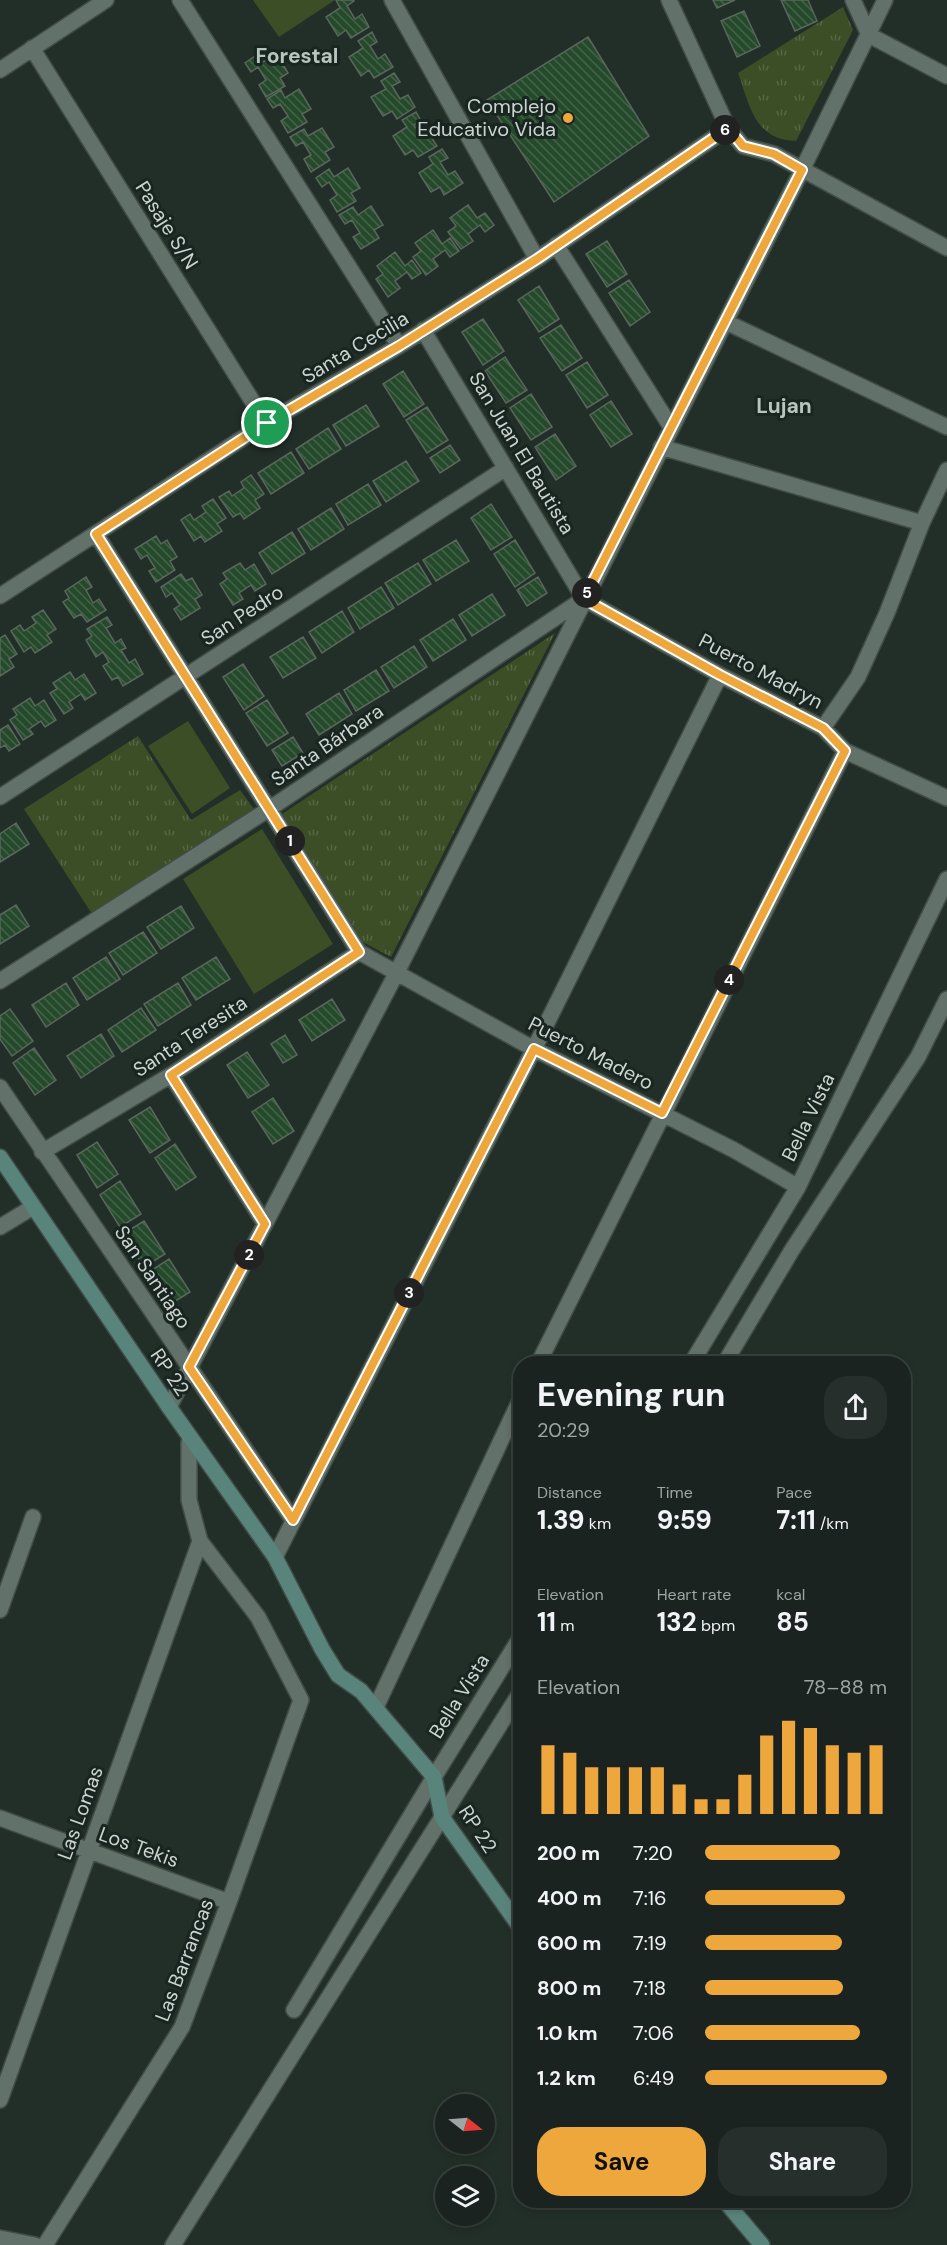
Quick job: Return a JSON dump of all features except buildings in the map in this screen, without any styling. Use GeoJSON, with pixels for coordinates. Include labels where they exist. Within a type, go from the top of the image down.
{"type":"FeatureCollection","features":[{"type":"Feature","properties":{"kind":"street"},"geometry":{"type":"LineString","coordinates":[[0,70],[106,0]]}},
{"type":"Feature","properties":{"kind":"street"},"geometry":{"type":"LineString","coordinates":[[180,0],[399,346]]}},
{"type":"Feature","properties":{"kind":"street"},"geometry":{"type":"LineString","coordinates":[[392,0],[537,259]]}},
{"type":"Feature","properties":{"kind":"street"},"geometry":{"type":"LineString","coordinates":[[669,0],[728,128],[743,146],[774,154],[947,248]]}},
{"type":"Feature","properties":{"kind":"street"},"geometry":{"type":"LineString","coordinates":[[853,0],[869,35],[947,76]]}},
{"type":"Feature","properties":{"kind":"street"},"geometry":{"type":"LineString","coordinates":[[169,1407],[396,974],[726,322],[885,0]]}},
{"type":"Feature","properties":{"kind":"street","name":"Pasaje S/N"},"geometry":{"type":"LineString","coordinates":[[32,48],[267,423]]}},
{"type":"Feature","properties":{"kind":"street","name":"Santa Cecilia"},"geometry":{"type":"LineString","coordinates":[[0,596],[267,423],[399,346],[537,259],[728,128]]}},
{"type":"Feature","properties":{"kind":"street"},"geometry":{"type":"LineString","coordinates":[[556,245],[671,427]]}},
{"type":"Feature","properties":{"kind":"street"},"geometry":{"type":"LineString","coordinates":[[726,322],[947,427]]}},
{"type":"Feature","properties":{"kind":"street","name":"San Juan El Bautista"},"geometry":{"type":"LineString","coordinates":[[423,330],[584,599]]}},
{"type":"Feature","properties":{"kind":"street"},"geometry":{"type":"LineString","coordinates":[[661,447],[922,523]]}},
{"type":"Feature","properties":{"kind":"street","name":"San Pedro"},"geometry":{"type":"LineString","coordinates":[[0,797],[506,468]]}},
{"type":"Feature","properties":{"kind":"street"},"geometry":{"type":"LineString","coordinates":[[823,728],[858,677],[887,613],[922,523],[947,470]]}},
{"type":"Feature","properties":{"kind":"street"},"geometry":{"type":"LineString","coordinates":[[96,534],[359,952]]}},
{"type":"Feature","properties":{"kind":"street","name":"Puerto Madryn"},"geometry":{"type":"LineString","coordinates":[[584,599],[720,675],[823,728],[845,751],[947,798]]}},
{"type":"Feature","properties":{"kind":"street","name":"Santa Bárbara"},"geometry":{"type":"LineString","coordinates":[[0,981],[269,808],[584,599]]}},
{"type":"Feature","properties":{"kind":"street"},"geometry":{"type":"LineString","coordinates":[[275,1557],[534,1049],[720,675]]}},
{"type":"Feature","properties":{"kind":"street"},"geometry":{"type":"LineString","coordinates":[[542,1356],[845,751]]}},
{"type":"Feature","properties":{"kind":"street","name":"Bella Vista"},"geometry":{"type":"LineString","coordinates":[[696,1356],[798,1186],[947,879]]}},
{"type":"Feature","properties":{"kind":"street","name":"Puerto Madero"},"geometry":{"type":"LineString","coordinates":[[359,952],[534,1049],[662,1113],[798,1186]]}},
{"type":"Feature","properties":{"kind":"street","name":"Santa Teresita"},"geometry":{"type":"LineString","coordinates":[[42,1152],[171,1075],[359,952]]}},
{"type":"Feature","properties":{"kind":"street"},"geometry":{"type":"LineString","coordinates":[[729,1356],[792,1250],[918,1057],[947,999]]}},
{"type":"Feature","properties":{"kind":"street"},"geometry":{"type":"LineString","coordinates":[[171,1075],[265,1224]]}},
{"type":"Feature","properties":{"kind":"street","name":"San Santiago"},"geometry":{"type":"LineString","coordinates":[[0,1087],[293,1520]]}},
{"type":"Feature","properties":{"kind":"street","name":"RP 22"},"geometry":{"type":"LineString","coordinates":[[0,1157],[169,1407],[275,1557],[322,1649],[338,1675],[361,1691],[376,1707]]}},
{"type":"Feature","properties":{"kind":"street"},"geometry":{"type":"LineString","coordinates":[[0,1227],[33,1207]]}},
{"type":"Feature","properties":{"kind":"street"},"geometry":{"type":"LineString","coordinates":[[434,1777],[376,1707],[513,1415]]}},
{"type":"Feature","properties":{"kind":"street"},"geometry":{"type":"LineString","coordinates":[[189,1442],[189,1500],[200,1541]]}},
{"type":"Feature","properties":{"kind":"street"},"geometry":{"type":"LineString","coordinates":[[0,1610],[33,1517]]}},
{"type":"Feature","properties":{"kind":"street","name":"Las Barrancas"},"geometry":{"type":"LineString","coordinates":[[45,2245],[182,2027],[301,1700],[258,1617],[200,1541]]}},
{"type":"Feature","properties":{"kind":"street","name":"Las Lomas"},"geometry":{"type":"LineString","coordinates":[[0,2100],[200,1541]]}},
{"type":"Feature","properties":{"kind":"street","name":"Bella Vista"},"geometry":{"type":"LineString","coordinates":[[294,2010],[513,1649]]}},
{"type":"Feature","properties":{"kind":"street"},"geometry":{"type":"LineString","coordinates":[[173,2245],[513,1705]]}},
{"type":"Feature","properties":{"kind":"street","name":"RP 22"},"geometry":{"type":"LineString","coordinates":[[434,1777],[442,1817],[513,1918]]}},
{"type":"Feature","properties":{"kind":"street","name":"Los Tekis"},"geometry":{"type":"LineString","coordinates":[[0,1818],[229,1902]]}},
{"type":"Feature","properties":{"kind":"street"},"geometry":{"type":"LineString","coordinates":[[731,2208],[762,2245]]}},
{"type":"Feature","properties":{"kind":"street"},"geometry":{"type":"LineString","coordinates":[[0,2238],[35,2245]]}},
{"type":"Feature","properties":{"kind":"green space"},"geometry":{"type":"Polygon","coordinates":[[[253,0],[335,0],[279,37],[253,0]]]}},
{"type":"Feature","properties":{"kind":"green space"},"geometry":{"type":"Polygon","coordinates":[[[843,7],[853,30],[796,141],[782,139],[771,134],[756,119],[738,73],[843,7]]]}},
{"type":"Feature","properties":{"kind":"green space"},"geometry":{"type":"Polygon","coordinates":[[[555,633],[391,957],[361,941],[282,814],[555,633]]]}},
{"type":"Feature","properties":{"kind":"green space"},"geometry":{"type":"Polygon","coordinates":[[[188,721],[230,788],[192,814],[148,746],[188,721]]]}},
{"type":"Feature","properties":{"kind":"green space"},"geometry":{"type":"Polygon","coordinates":[[[138,736],[191,820],[240,790],[257,813],[94,917],[24,809],[138,736]]]}},
{"type":"Feature","properties":{"kind":"green space"},"geometry":{"type":"Polygon","coordinates":[[[262,829],[333,944],[254,994],[183,879],[262,829]]]}},
{"type":"Feature","properties":{"kind":"place","name":"Complejo Educativo Vida"},"geometry":{"type":"Point","coordinates":[568,118]}},
{"type":"Feature","properties":{"kind":"district","name":"Forestal"},"geometry":{"type":"Point","coordinates":[297,56]}},
{"type":"Feature","properties":{"kind":"district","name":"Lujan"},"geometry":{"type":"Point","coordinates":[784,406]}},
{"type":"Feature","properties":{"kind":"route"},"geometry":{"type":"LineString","coordinates":[[728,128],[743,146],[774,154],[802,170],[584,599],[720,675],[823,728],[845,751],[662,1113],[534,1049],[293,1520],[189,1367],[265,1224],[171,1075],[359,952],[96,534],[267,423],[399,346],[537,259],[728,128]]}}]}
